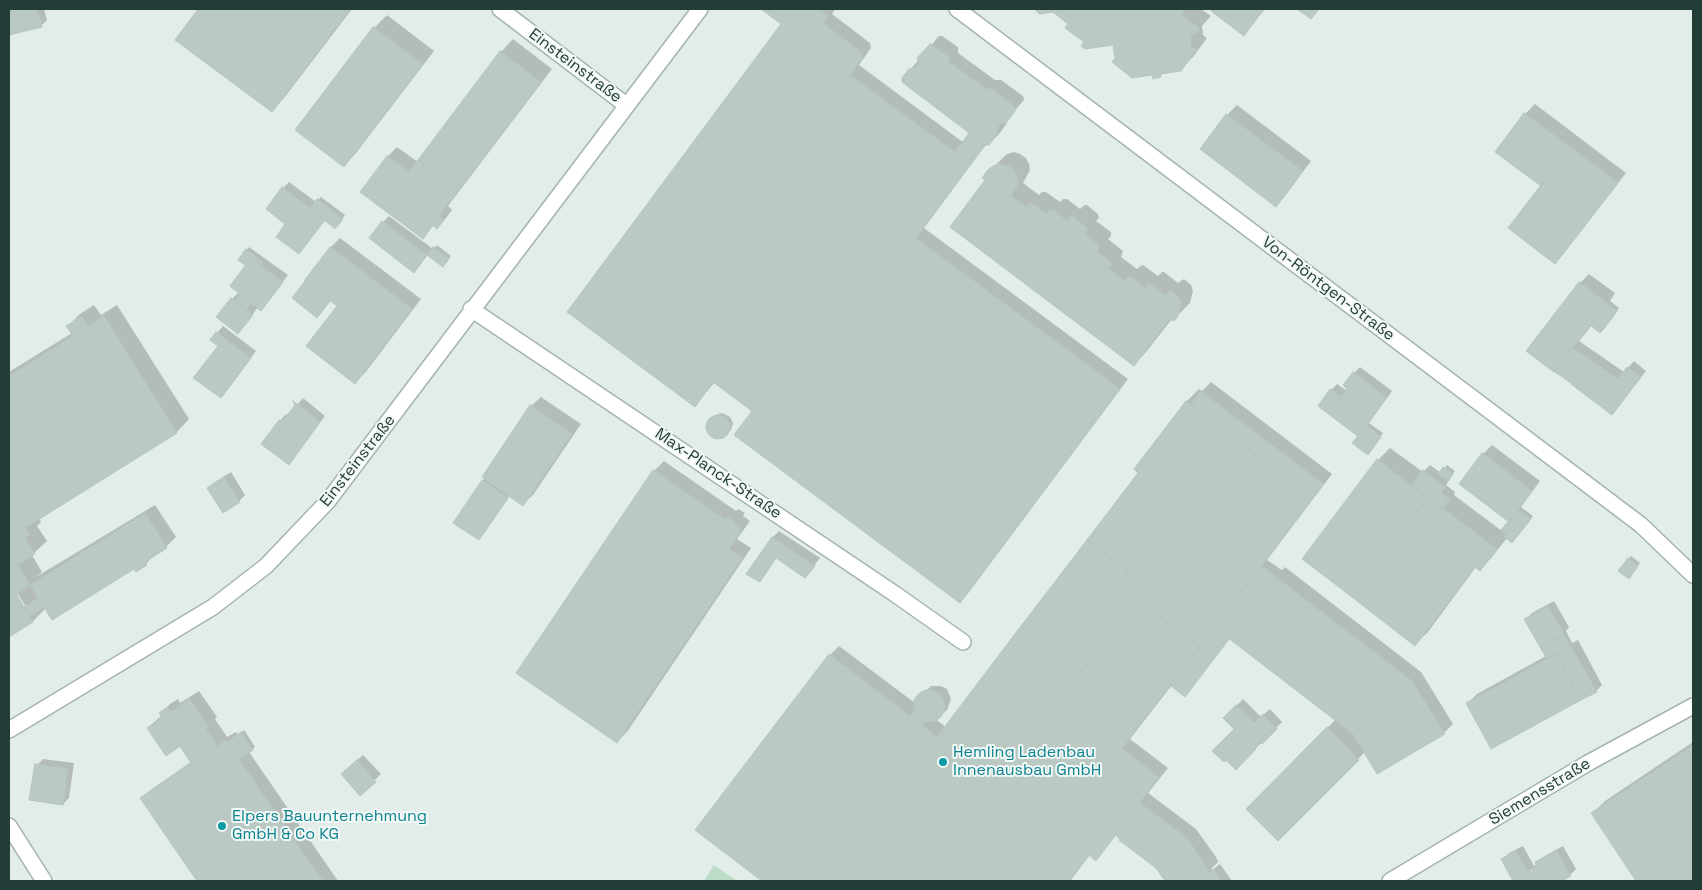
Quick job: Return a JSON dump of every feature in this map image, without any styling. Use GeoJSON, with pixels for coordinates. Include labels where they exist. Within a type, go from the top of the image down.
{"type":"FeatureCollection","features":[{"type":"Feature","properties":{"kind":"street","name":"Einsteinstraße"},"geometry":{"type":"LineString","coordinates":[[500,9],[626,105]]}},
{"type":"Feature","properties":{"kind":"street","name":"Einsteinstraße"},"geometry":{"type":"LineString","coordinates":[[9,730],[213,607],[266,566],[328,501],[700,9]]}},
{"type":"Feature","properties":{"kind":"street","name":"Von-Röntgen-Straße"},"geometry":{"type":"LineString","coordinates":[[957,9],[1641,525],[1693,575]]}},
{"type":"Feature","properties":{"kind":"street","name":"Max-Planck-Straße"},"geometry":{"type":"LineString","coordinates":[[472,309],[896,594],[963,642]]}},
{"type":"Feature","properties":{"kind":"street","name":"Siemensstraße"},"geometry":{"type":"LineString","coordinates":[[1390,881],[1588,763],[1693,706]]}},
{"type":"Feature","properties":{"kind":"street"},"geometry":{"type":"LineString","coordinates":[[9,826],[44,881]]}},
{"type":"Feature","properties":{"kind":"green space"},"geometry":{"type":"Polygon","coordinates":[[[714,865],[737,881],[704,881],[714,865]]]}},
{"type":"Feature","properties":{"kind":"building"},"geometry":{"type":"Polygon","coordinates":[[[9,9],[37,9],[42,27],[9,35],[9,9]]]}},
{"type":"Feature","properties":{"kind":"building"},"geometry":{"type":"Polygon","coordinates":[[[198,9],[350,9],[272,112],[175,40],[198,9]]]}},
{"type":"Feature","properties":{"kind":"building"},"geometry":{"type":"Polygon","coordinates":[[[761,9],[820,9],[827,16],[824,24],[861,52],[862,58],[850,75],[955,152],[969,133],[985,145],[916,238],[1120,389],[960,603],[734,435],[752,411],[713,382],[695,407],[567,312],[781,24],[761,9]]]}},
{"type":"Feature","properties":{"kind":"building"},"geometry":{"type":"Polygon","coordinates":[[[1038,9],[1181,9],[1184,11],[1181,15],[1200,29],[1197,33],[1190,34],[1191,47],[1196,50],[1181,71],[1160,74],[1161,77],[1153,79],[1152,75],[1132,78],[1112,62],[1115,58],[1113,45],[1085,49],[1081,46],[1084,42],[1065,28],[1068,24],[1053,12],[1040,14],[1036,11],[1038,9]]]}},
{"type":"Feature","properties":{"kind":"building"},"geometry":{"type":"Polygon","coordinates":[[[1213,9],[1264,9],[1244,36],[1211,11],[1213,9]]]}},
{"type":"Feature","properties":{"kind":"building"},"geometry":{"type":"Polygon","coordinates":[[[1297,9],[1319,9],[1311,19],[1297,9]]]}},
{"type":"Feature","properties":{"kind":"building"},"geometry":{"type":"Polygon","coordinates":[[[373,27],[423,64],[344,167],[295,130],[373,27]]]}},
{"type":"Feature","properties":{"kind":"building"},"geometry":{"type":"Polygon","coordinates":[[[930,44],[949,57],[949,62],[986,89],[991,88],[1015,107],[1015,111],[1006,123],[1000,124],[997,130],[998,133],[989,145],[985,145],[902,82],[902,78],[909,69],[914,69],[919,63],[917,58],[930,44]]]}},
{"type":"Feature","properties":{"kind":"building"},"geometry":{"type":"Polygon","coordinates":[[[500,51],[541,82],[459,190],[418,160],[500,51]]]}},
{"type":"Feature","properties":{"kind":"building"},"geometry":{"type":"Polygon","coordinates":[[[1524,113],[1570,147],[1541,186],[1495,152],[1524,113]]]}},
{"type":"Feature","properties":{"kind":"building"},"geometry":{"type":"Polygon","coordinates":[[[1226,114],[1303,171],[1276,207],[1200,149],[1226,114]]]}},
{"type":"Feature","properties":{"kind":"building"},"geometry":{"type":"Polygon","coordinates":[[[1570,147],[1618,183],[1555,264],[1508,228],[1570,147]]]}},
{"type":"Feature","properties":{"kind":"building"},"geometry":{"type":"Polygon","coordinates":[[[387,156],[409,172],[418,160],[459,190],[439,216],[444,220],[437,229],[433,225],[423,239],[360,192],[387,156]]]}},
{"type":"Feature","properties":{"kind":"building"},"geometry":{"type":"Polygon","coordinates":[[[1000,164],[1014,170],[1017,176],[1018,184],[1011,196],[1026,207],[1031,203],[1047,214],[1049,211],[1054,210],[1067,221],[1074,217],[1088,229],[1085,234],[1098,244],[1099,249],[1097,252],[1112,264],[1109,269],[1124,281],[1131,277],[1145,288],[1149,283],[1165,295],[1172,291],[1179,298],[1181,304],[1178,316],[1174,321],[1169,319],[1134,366],[950,227],[985,180],[982,178],[987,171],[993,166],[1000,164]]]}},
{"type":"Feature","properties":{"kind":"building"},"geometry":{"type":"Polygon","coordinates":[[[282,187],[325,220],[299,254],[276,237],[285,224],[266,209],[282,187]]]}},
{"type":"Feature","properties":{"kind":"building"},"geometry":{"type":"Polygon","coordinates":[[[317,199],[343,219],[335,229],[310,208],[317,199]]]}},
{"type":"Feature","properties":{"kind":"building"},"geometry":{"type":"Polygon","coordinates":[[[382,221],[427,255],[414,273],[369,238],[382,221]]]}},
{"type":"Feature","properties":{"kind":"building"},"geometry":{"type":"Polygon","coordinates":[[[330,247],[412,309],[386,343],[304,281],[330,247]]]}},
{"type":"Feature","properties":{"kind":"building"},"geometry":{"type":"Polygon","coordinates":[[[433,247],[449,259],[443,267],[427,255],[433,247]]]}},
{"type":"Feature","properties":{"kind":"building"},"geometry":{"type":"Polygon","coordinates":[[[246,249],[263,263],[261,265],[251,258],[245,265],[238,260],[246,249]]]}},
{"type":"Feature","properties":{"kind":"building"},"geometry":{"type":"Polygon","coordinates":[[[251,258],[283,282],[261,311],[251,303],[246,310],[234,301],[240,294],[230,286],[251,258]]]}},
{"type":"Feature","properties":{"kind":"building"},"geometry":{"type":"Polygon","coordinates":[[[305,281],[330,301],[317,318],[292,298],[305,281]]]}},
{"type":"Feature","properties":{"kind":"building"},"geometry":{"type":"Polygon","coordinates":[[[1579,282],[1607,303],[1592,322],[1603,330],[1600,333],[1590,325],[1554,372],[1526,351],[1579,282]]]}},
{"type":"Feature","properties":{"kind":"building"},"geometry":{"type":"Polygon","coordinates":[[[231,298],[253,315],[238,334],[216,317],[231,298]]]}},
{"type":"Feature","properties":{"kind":"building"},"geometry":{"type":"Polygon","coordinates":[[[1607,303],[1617,311],[1603,330],[1592,322],[1607,303]]]}},
{"type":"Feature","properties":{"kind":"building"},"geometry":{"type":"Polygon","coordinates":[[[337,306],[386,343],[355,384],[306,346],[337,306]]]}},
{"type":"Feature","properties":{"kind":"building"},"geometry":{"type":"Polygon","coordinates":[[[82,316],[88,326],[104,316],[177,433],[25,528],[30,535],[25,538],[35,554],[18,565],[30,585],[16,594],[9,582],[9,376],[73,336],[66,326],[82,316]]]}},
{"type":"Feature","properties":{"kind":"building"},"geometry":{"type":"Polygon","coordinates":[[[216,332],[251,358],[221,398],[193,378],[218,346],[210,340],[216,332]]]}},
{"type":"Feature","properties":{"kind":"building"},"geometry":{"type":"Polygon","coordinates":[[[1573,348],[1589,359],[1571,383],[1555,372],[1573,348]]]}},
{"type":"Feature","properties":{"kind":"building"},"geometry":{"type":"Polygon","coordinates":[[[1589,359],[1618,379],[1627,367],[1641,377],[1612,415],[1571,384],[1589,359]]]}},
{"type":"Feature","properties":{"kind":"building"},"geometry":{"type":"Polygon","coordinates":[[[1353,372],[1386,397],[1359,437],[1318,406],[1330,389],[1341,397],[1347,389],[1343,385],[1353,372]]]}},
{"type":"Feature","properties":{"kind":"building"},"geometry":{"type":"Polygon","coordinates":[[[1201,391],[1323,484],[1313,498],[1190,405],[1201,391]]]}},
{"type":"Feature","properties":{"kind":"building"},"geometry":{"type":"Polygon","coordinates":[[[293,401],[320,422],[289,465],[261,444],[279,420],[282,422],[295,405],[293,401]]]}},
{"type":"Feature","properties":{"kind":"building"},"geometry":{"type":"Polygon","coordinates":[[[1186,401],[1313,498],[1199,647],[1118,585],[1128,572],[1087,540],[1138,473],[1134,469],[1186,401]]]}},
{"type":"Feature","properties":{"kind":"building"},"geometry":{"type":"Polygon","coordinates":[[[530,405],[572,434],[523,506],[482,477],[530,405]]]}},
{"type":"Feature","properties":{"kind":"building"},"geometry":{"type":"Polygon","coordinates":[[[718,415],[727,418],[730,427],[727,436],[718,439],[709,436],[706,427],[709,418],[718,415]]]}},
{"type":"Feature","properties":{"kind":"building"},"geometry":{"type":"Polygon","coordinates":[[[1367,426],[1381,437],[1368,455],[1352,443],[1367,426]]]}},
{"type":"Feature","properties":{"kind":"building"},"geometry":{"type":"Polygon","coordinates":[[[1482,453],[1532,491],[1509,522],[1459,484],[1482,453]]]}},
{"type":"Feature","properties":{"kind":"building"},"geometry":{"type":"Polygon","coordinates":[[[1377,459],[1428,498],[1372,572],[1358,562],[1339,587],[1302,559],[1377,459]]]}},
{"type":"Feature","properties":{"kind":"building"},"geometry":{"type":"Polygon","coordinates":[[[1443,467],[1453,474],[1448,481],[1438,474],[1443,467]]]}},
{"type":"Feature","properties":{"kind":"building"},"geometry":{"type":"Polygon","coordinates":[[[653,470],[726,520],[727,517],[736,523],[735,525],[742,530],[729,549],[742,558],[617,743],[516,673],[653,470]]]}},
{"type":"Feature","properties":{"kind":"building"},"geometry":{"type":"Polygon","coordinates":[[[1423,470],[1445,487],[1441,492],[1450,499],[1443,508],[1412,485],[1423,470]]]}},
{"type":"Feature","properties":{"kind":"building"},"geometry":{"type":"Polygon","coordinates":[[[224,477],[240,502],[223,513],[207,488],[224,477]]]}},
{"type":"Feature","properties":{"kind":"building"},"geometry":{"type":"Polygon","coordinates":[[[482,480],[508,498],[479,540],[453,523],[482,480]]]}},
{"type":"Feature","properties":{"kind":"building"},"geometry":{"type":"Polygon","coordinates":[[[1428,497],[1497,549],[1480,571],[1475,567],[1415,646],[1339,587],[1358,562],[1372,572],[1428,497]]]}},
{"type":"Feature","properties":{"kind":"building"},"geometry":{"type":"Polygon","coordinates":[[[1518,510],[1531,519],[1512,543],[1504,537],[1506,535],[1501,530],[1518,510]]]}},
{"type":"Feature","properties":{"kind":"building"},"geometry":{"type":"Polygon","coordinates":[[[145,513],[167,548],[145,562],[147,565],[136,572],[134,569],[52,620],[44,607],[30,616],[24,607],[38,598],[30,585],[145,513]]]}},
{"type":"Feature","properties":{"kind":"building"},"geometry":{"type":"Polygon","coordinates":[[[772,537],[815,566],[805,578],[776,558],[760,582],[746,574],[772,537]]]}},
{"type":"Feature","properties":{"kind":"building"},"geometry":{"type":"Polygon","coordinates":[[[1087,540],[1128,572],[1118,585],[1137,599],[1078,676],[1018,630],[1087,540]]]}},
{"type":"Feature","properties":{"kind":"building"},"geometry":{"type":"Polygon","coordinates":[[[1628,558],[1638,566],[1629,579],[1618,571],[1628,558]]]}},
{"type":"Feature","properties":{"kind":"building"},"geometry":{"type":"Polygon","coordinates":[[[1262,566],[1275,576],[1227,637],[1214,627],[1262,566]]]}},
{"type":"Feature","properties":{"kind":"building"},"geometry":{"type":"Polygon","coordinates":[[[1275,576],[1412,681],[1445,734],[1377,774],[1353,734],[1227,637],[1275,576]]]}},
{"type":"Feature","properties":{"kind":"building"},"geometry":{"type":"Polygon","coordinates":[[[9,582],[33,622],[9,637],[9,582]]]}},
{"type":"Feature","properties":{"kind":"building"},"geometry":{"type":"Polygon","coordinates":[[[1137,599],[1200,647],[1141,723],[1078,676],[1137,599]]]}},
{"type":"Feature","properties":{"kind":"building"},"geometry":{"type":"Polygon","coordinates":[[[1548,606],[1564,634],[1540,647],[1524,619],[1548,606]]]}},
{"type":"Feature","properties":{"kind":"building"},"geometry":{"type":"Polygon","coordinates":[[[1214,627],[1229,639],[1185,697],[1170,685],[1214,627]]]}},
{"type":"Feature","properties":{"kind":"building","name":"Hemling Ladenbau Innenausbau GmbH"},"geometry":{"type":"Polygon","coordinates":[[[1018,630],[1141,723],[1122,749],[1159,777],[1096,861],[1089,855],[1069,881],[762,881],[695,830],[829,654],[910,716],[914,711],[925,722],[922,725],[937,737],[1018,630]]]}},
{"type":"Feature","properties":{"kind":"building"},"geometry":{"type":"Polygon","coordinates":[[[1564,635],[1570,647],[1547,659],[1540,647],[1564,635]]]}},
{"type":"Feature","properties":{"kind":"building"},"geometry":{"type":"Polygon","coordinates":[[[1571,646],[1597,692],[1581,700],[1556,654],[1571,646]]]}},
{"type":"Feature","properties":{"kind":"building"},"geometry":{"type":"Polygon","coordinates":[[[1556,654],[1581,700],[1491,749],[1466,703],[1556,654]]]}},
{"type":"Feature","properties":{"kind":"building"},"geometry":{"type":"Polygon","coordinates":[[[929,690],[935,691],[940,695],[944,700],[944,712],[940,717],[935,721],[929,722],[923,721],[918,717],[914,712],[913,706],[914,700],[918,695],[923,691],[929,690]]]}},
{"type":"Feature","properties":{"kind":"building"},"geometry":{"type":"Polygon","coordinates":[[[189,699],[209,727],[206,729],[217,746],[191,763],[180,746],[166,756],[147,728],[162,717],[159,713],[168,707],[171,712],[189,699]]]}},
{"type":"Feature","properties":{"kind":"building"},"geometry":{"type":"Polygon","coordinates":[[[1236,705],[1254,723],[1263,714],[1277,729],[1262,744],[1260,742],[1256,749],[1236,770],[1226,760],[1224,762],[1212,751],[1234,729],[1223,718],[1236,705]]]}},
{"type":"Feature","properties":{"kind":"building"},"geometry":{"type":"Polygon","coordinates":[[[1327,727],[1359,760],[1278,841],[1246,809],[1327,727]]]}},
{"type":"Feature","properties":{"kind":"building"},"geometry":{"type":"Polygon","coordinates":[[[241,732],[253,750],[239,760],[227,742],[241,732]]]}},
{"type":"Feature","properties":{"kind":"building","name":"Elpers Bauunternehmung GmbH & Co KG"},"geometry":{"type":"Polygon","coordinates":[[[226,740],[303,853],[262,881],[197,881],[140,798],[226,740]]]}},
{"type":"Feature","properties":{"kind":"building"},"geometry":{"type":"Polygon","coordinates":[[[1693,745],[1693,881],[1636,881],[1591,813],[1693,745]]]}},
{"type":"Feature","properties":{"kind":"building"},"geometry":{"type":"Polygon","coordinates":[[[357,760],[376,782],[360,796],[341,774],[357,760]]]}},
{"type":"Feature","properties":{"kind":"building"},"geometry":{"type":"Polygon","coordinates":[[[35,764],[68,769],[63,805],[29,800],[35,764]]]}},
{"type":"Feature","properties":{"kind":"building"},"geometry":{"type":"Polygon","coordinates":[[[1140,803],[1187,838],[1209,873],[1197,881],[1165,881],[1156,868],[1119,840],[1115,835],[1140,803]]]}},
{"type":"Feature","properties":{"kind":"building"},"geometry":{"type":"Polygon","coordinates":[[[1516,851],[1527,871],[1537,866],[1535,862],[1557,851],[1571,876],[1562,881],[1513,881],[1501,859],[1516,851]]]}},
{"type":"Feature","properties":{"kind":"building"},"geometry":{"type":"Polygon","coordinates":[[[303,853],[323,881],[262,881],[303,853]]]}},
{"type":"Feature","properties":{"kind":"building"},"geometry":{"type":"Polygon","coordinates":[[[1214,870],[1222,881],[1197,881],[1214,870]]]}},
{"type":"Feature","properties":{"kind":"place","name":"Hemling Ladenbau Innenausbau GmbH"},"geometry":{"type":"Point","coordinates":[943,762]}},
{"type":"Feature","properties":{"kind":"place","name":"Elpers Bauunternehmung GmbH & Co KG"},"geometry":{"type":"Point","coordinates":[222,826]}}]}
